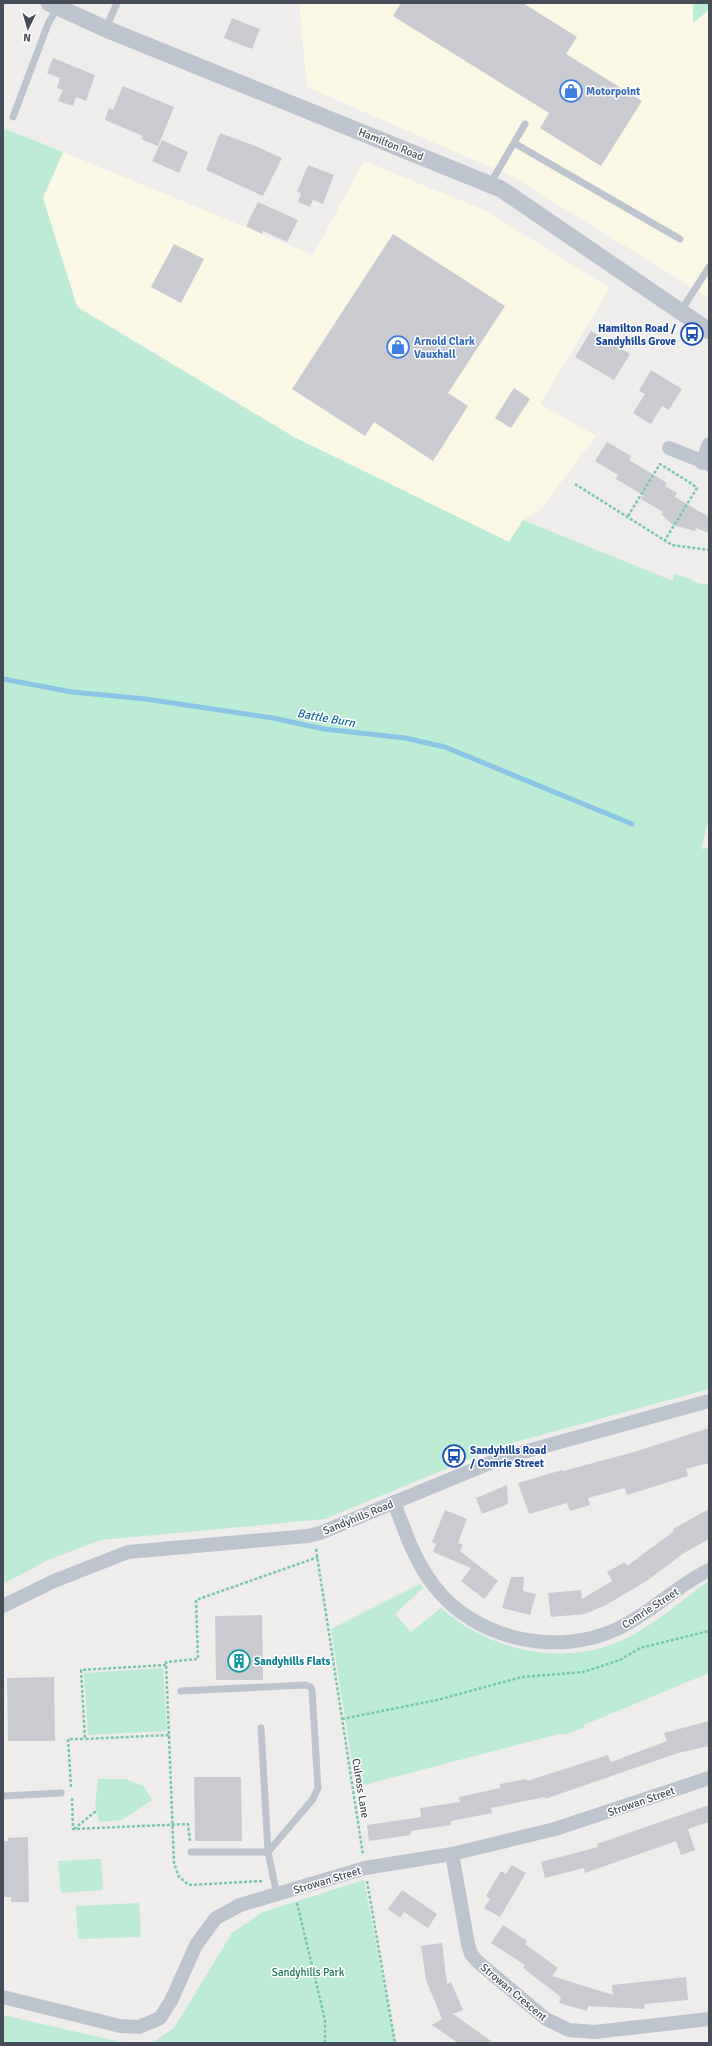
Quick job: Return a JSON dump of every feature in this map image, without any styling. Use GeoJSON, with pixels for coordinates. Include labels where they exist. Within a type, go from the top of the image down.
{"type":"FeatureCollection","features":[{"type":"Feature","properties":{"kind":"street","name":"Hamilton Road"},"geometry":{"type":"LineString","coordinates":[[53,5],[106,29],[501,189],[709,331]]}},
{"type":"Feature","properties":{"kind":"street"},"geometry":{"type":"LineString","coordinates":[[669,448],[706,464],[709,444]]}},
{"type":"Feature","properties":{"kind":"street","name":"Sandyhills Road"},"geometry":{"type":"LineString","coordinates":[[3,1606],[54,1581],[128,1552],[314,1535],[502,1458],[709,1401]]}},
{"type":"Feature","properties":{"kind":"street","name":"Comrie Street"},"geometry":{"type":"LineString","coordinates":[[394,1502],[417,1561],[443,1596],[475,1621],[500,1632],[524,1639],[548,1643],[572,1642],[607,1634],[640,1617],[698,1576],[709,1570]]}},
{"type":"Feature","properties":{"kind":"street","name":"Strowan Street"},"geometry":{"type":"LineString","coordinates":[[3,1997],[120,2026],[139,2026],[147,2024],[160,2018],[171,2001],[196,1945],[216,1918],[240,1905],[365,1868],[452,1854],[555,1829],[709,1778]]}},
{"type":"Feature","properties":{"kind":"street","name":"Strowan Crescent"},"geometry":{"type":"LineString","coordinates":[[452,1854],[471,1954],[478,1962],[553,2024],[569,2030],[595,2032],[709,2019]]}},
{"type":"Feature","properties":{"kind":"lane"},"geometry":{"type":"LineString","coordinates":[[106,29],[117,3]]}},
{"type":"Feature","properties":{"kind":"lane"},"geometry":{"type":"LineString","coordinates":[[13,117],[48,24],[53,5]]}},
{"type":"Feature","properties":{"kind":"lane"},"geometry":{"type":"LineString","coordinates":[[490,184],[525,124]]}},
{"type":"Feature","properties":{"kind":"lane"},"geometry":{"type":"LineString","coordinates":[[514,143],[680,239]]}},
{"type":"Feature","properties":{"kind":"lane"},"geometry":{"type":"LineString","coordinates":[[680,311],[709,267]]}},
{"type":"Feature","properties":{"kind":"lane"},"geometry":{"type":"LineString","coordinates":[[181,1691],[305,1685],[311,1688],[313,1693],[318,1788],[313,1798],[268,1852]]}},
{"type":"Feature","properties":{"kind":"lane"},"geometry":{"type":"LineString","coordinates":[[261,1728],[268,1852],[277,1895]]}},
{"type":"Feature","properties":{"kind":"lane"},"geometry":{"type":"LineString","coordinates":[[3,1796],[61,1793]]}},
{"type":"Feature","properties":{"kind":"lane"},"geometry":{"type":"LineString","coordinates":[[190,1852],[268,1852]]}},
{"type":"Feature","properties":{"kind":"path"},"geometry":{"type":"LineString","coordinates":[[628,516],[660,464],[692,484],[697,488],[665,540]]}},
{"type":"Feature","properties":{"kind":"path"},"geometry":{"type":"LineString","coordinates":[[575,484],[672,545],[709,550]]}},
{"type":"Feature","properties":{"kind":"path","name":"Culross Lane"},"geometry":{"type":"LineString","coordinates":[[314,1535],[365,1868],[395,2043]]}},
{"type":"Feature","properties":{"kind":"path"},"geometry":{"type":"LineString","coordinates":[[85,1739],[81,1670],[166,1665],[166,1662],[198,1659],[196,1600],[318,1557]]}},
{"type":"Feature","properties":{"kind":"path"},"geometry":{"type":"LineString","coordinates":[[342,1719],[437,1700],[522,1678],[583,1672],[620,1660],[640,1648],[709,1631]]}},
{"type":"Feature","properties":{"kind":"path"},"geometry":{"type":"LineString","coordinates":[[166,1665],[174,1862],[179,1877],[189,1885],[274,1881]]}},
{"type":"Feature","properties":{"kind":"path"},"geometry":{"type":"LineString","coordinates":[[73,1829],[68,1739],[169,1735]]}},
{"type":"Feature","properties":{"kind":"path"},"geometry":{"type":"LineString","coordinates":[[73,1829],[96,1811]]}},
{"type":"Feature","properties":{"kind":"path"},"geometry":{"type":"LineString","coordinates":[[73,1829],[188,1824],[190,1852]]}},
{"type":"Feature","properties":{"kind":"path"},"geometry":{"type":"LineString","coordinates":[[294,1890],[325,2020],[325,2043]]}},
{"type":"Feature","properties":{"kind":"shaded area"},"geometry":{"type":"Polygon","coordinates":[[[299,3],[693,3],[693,23],[709,10],[709,298],[515,178],[307,87],[299,3]]]}},
{"type":"Feature","properties":{"kind":"shaded area"},"geometry":{"type":"Polygon","coordinates":[[[63,152],[313,255],[364,161],[484,210],[610,288],[540,404],[596,436],[541,509],[523,520],[509,543],[294,437],[77,306],[43,198],[63,152]]]}},
{"type":"Feature","properties":{"kind":"green space"},"geometry":{"type":"Polygon","coordinates":[[[693,3],[709,3],[709,10],[693,23],[693,3]]]}},
{"type":"Feature","properties":{"kind":"green space"},"geometry":{"type":"Polygon","coordinates":[[[3,128],[63,152],[43,198],[77,307],[294,437],[509,542],[523,520],[673,581],[673,574],[688,578],[696,583],[709,585],[709,819],[701,849],[709,848],[709,1389],[501,1446],[325,1519],[101,1540],[48,1560],[3,1584],[3,128]]]}},
{"type":"Feature","properties":{"kind":"green space"},"geometry":{"type":"Polygon","coordinates":[[[709,1581],[709,1673],[584,1725],[584,1728],[564,1735],[563,1733],[356,1787],[331,1629],[420,1584],[423,1588],[395,1614],[411,1632],[441,1608],[461,1623],[484,1636],[507,1645],[532,1651],[558,1654],[583,1652],[607,1646],[631,1636],[661,1617],[709,1581]]]}},
{"type":"Feature","properties":{"kind":"green space"},"geometry":{"type":"Polygon","coordinates":[[[163,1668],[167,1731],[88,1735],[84,1673],[163,1668]]]}},
{"type":"Feature","properties":{"kind":"green space"},"geometry":{"type":"Polygon","coordinates":[[[98,1779],[125,1779],[144,1786],[152,1800],[122,1820],[99,1822],[95,1807],[98,1779]]]}},
{"type":"Feature","properties":{"kind":"green space"},"geometry":{"type":"Polygon","coordinates":[[[101,1859],[103,1890],[61,1893],[58,1861],[101,1859]]]}},
{"type":"Feature","properties":{"kind":"green space","name":"Sandyhills Park"},"geometry":{"type":"Polygon","coordinates":[[[364,1880],[395,2043],[152,2043],[174,2028],[232,1933],[263,1912],[364,1880]]]}},
{"type":"Feature","properties":{"kind":"green space"},"geometry":{"type":"Polygon","coordinates":[[[139,1903],[141,1937],[78,1939],[76,1906],[139,1903]]]}},
{"type":"Feature","properties":{"kind":"green space"},"geometry":{"type":"Polygon","coordinates":[[[3,2015],[125,2043],[3,2043],[3,2015]]]}},
{"type":"Feature","properties":{"kind":"building","name":"Motorpoint"},"geometry":{"type":"Polygon","coordinates":[[[401,3],[523,3],[577,37],[566,54],[642,101],[601,166],[540,128],[549,113],[393,16],[401,3]]]}},
{"type":"Feature","properties":{"kind":"building"},"geometry":{"type":"Polygon","coordinates":[[[232,18],[260,29],[252,49],[224,38],[232,18]]]}},
{"type":"Feature","properties":{"kind":"building"},"geometry":{"type":"Polygon","coordinates":[[[53,58],[95,75],[86,101],[76,97],[73,106],[58,101],[63,90],[57,88],[60,78],[47,73],[53,58]]]}},
{"type":"Feature","properties":{"kind":"building"},"geometry":{"type":"Polygon","coordinates":[[[123,86],[174,107],[158,146],[141,139],[143,136],[105,120],[109,108],[113,110],[123,86]]]}},
{"type":"Feature","properties":{"kind":"building"},"geometry":{"type":"Polygon","coordinates":[[[220,133],[253,145],[282,158],[263,196],[206,170],[220,133]]]}},
{"type":"Feature","properties":{"kind":"building"},"geometry":{"type":"Polygon","coordinates":[[[162,140],[188,152],[179,173],[152,161],[162,140]]]}},
{"type":"Feature","properties":{"kind":"building"},"geometry":{"type":"Polygon","coordinates":[[[308,165],[334,175],[323,204],[313,200],[310,207],[298,202],[301,193],[297,192],[308,165]]]}},
{"type":"Feature","properties":{"kind":"building"},"geometry":{"type":"Polygon","coordinates":[[[258,202],[298,220],[287,242],[263,231],[262,234],[246,226],[258,202]]]}},
{"type":"Feature","properties":{"kind":"building","name":"Arnold Clark Vauxhall"},"geometry":{"type":"Polygon","coordinates":[[[393,234],[505,306],[448,393],[468,406],[433,461],[374,422],[365,436],[292,389],[393,234]]]}},
{"type":"Feature","properties":{"kind":"building"},"geometry":{"type":"Polygon","coordinates":[[[174,244],[204,259],[181,303],[151,287],[174,244]]]}},
{"type":"Feature","properties":{"kind":"building"},"geometry":{"type":"Polygon","coordinates":[[[591,331],[630,354],[614,380],[575,357],[591,331]]]}},
{"type":"Feature","properties":{"kind":"building"},"geometry":{"type":"Polygon","coordinates":[[[651,370],[682,389],[669,410],[662,406],[651,424],[633,413],[645,394],[639,391],[651,370]]]}},
{"type":"Feature","properties":{"kind":"building"},"geometry":{"type":"Polygon","coordinates":[[[514,388],[530,399],[511,428],[495,418],[514,388]]]}},
{"type":"Feature","properties":{"kind":"building"},"geometry":{"type":"Polygon","coordinates":[[[607,442],[631,456],[629,460],[667,483],[665,486],[677,493],[675,497],[709,517],[709,533],[696,528],[695,531],[673,525],[661,514],[663,512],[641,499],[643,495],[616,479],[618,475],[595,461],[607,442]]]}},
{"type":"Feature","properties":{"kind":"building"},"geometry":{"type":"Polygon","coordinates":[[[709,1428],[709,1463],[686,1469],[688,1476],[627,1495],[625,1488],[588,1498],[590,1505],[570,1511],[567,1503],[529,1514],[518,1483],[634,1452],[709,1428]]]}},
{"type":"Feature","properties":{"kind":"building"},"geometry":{"type":"Polygon","coordinates":[[[507,1485],[508,1504],[482,1514],[476,1498],[507,1485]]]}},
{"type":"Feature","properties":{"kind":"building"},"geometry":{"type":"Polygon","coordinates":[[[709,1509],[709,1539],[684,1553],[648,1580],[606,1605],[585,1614],[551,1617],[548,1593],[581,1590],[582,1599],[612,1581],[607,1572],[625,1562],[627,1566],[674,1531],[673,1529],[709,1509]]]}},
{"type":"Feature","properties":{"kind":"building"},"geometry":{"type":"Polygon","coordinates":[[[445,1510],[467,1519],[458,1543],[463,1545],[460,1551],[498,1581],[484,1599],[461,1581],[471,1568],[433,1552],[436,1544],[432,1542],[445,1510]]]}},
{"type":"Feature","properties":{"kind":"building"},"geometry":{"type":"Polygon","coordinates":[[[511,1577],[524,1577],[523,1591],[536,1594],[530,1615],[502,1608],[511,1577]]]}},
{"type":"Feature","properties":{"kind":"building","name":"Sandyhills Flats"},"geometry":{"type":"Polygon","coordinates":[[[262,1615],[263,1680],[216,1680],[215,1616],[262,1615]]]}},
{"type":"Feature","properties":{"kind":"building"},"geometry":{"type":"Polygon","coordinates":[[[54,1677],[55,1741],[8,1741],[7,1678],[54,1677]]]}},
{"type":"Feature","properties":{"kind":"building"},"geometry":{"type":"Polygon","coordinates":[[[709,1721],[709,1746],[678,1753],[545,1799],[545,1797],[491,1808],[492,1813],[451,1821],[451,1825],[411,1831],[411,1835],[369,1841],[367,1825],[421,1817],[420,1808],[460,1802],[459,1797],[500,1788],[500,1784],[526,1779],[527,1781],[608,1755],[611,1762],[667,1741],[664,1733],[709,1721]]]}},
{"type":"Feature","properties":{"kind":"building"},"geometry":{"type":"Polygon","coordinates":[[[194,1777],[241,1777],[242,1841],[195,1841],[194,1777]]]}},
{"type":"Feature","properties":{"kind":"building"},"geometry":{"type":"Polygon","coordinates":[[[709,1805],[709,1822],[688,1829],[695,1850],[681,1855],[676,1841],[585,1873],[584,1868],[545,1878],[541,1862],[598,1847],[597,1844],[709,1805]]]}},
{"type":"Feature","properties":{"kind":"building"},"geometry":{"type":"Polygon","coordinates":[[[28,1837],[29,1902],[11,1902],[11,1897],[3,1897],[3,1841],[8,1841],[8,1838],[28,1837]]]}},
{"type":"Feature","properties":{"kind":"building"},"geometry":{"type":"Polygon","coordinates":[[[512,1865],[526,1873],[500,1917],[484,1908],[490,1899],[486,1896],[501,1871],[506,1874],[512,1865]]]}},
{"type":"Feature","properties":{"kind":"building"},"geometry":{"type":"Polygon","coordinates":[[[402,1890],[437,1914],[428,1928],[404,1912],[400,1918],[388,1909],[402,1890]]]}},
{"type":"Feature","properties":{"kind":"building"},"geometry":{"type":"Polygon","coordinates":[[[503,1925],[527,1941],[525,1944],[558,1968],[552,1976],[613,1995],[612,1985],[686,1977],[688,2000],[643,2004],[645,2005],[644,2009],[588,2006],[587,2011],[559,2003],[561,1997],[523,1968],[525,1965],[491,1943],[503,1925]]]}},
{"type":"Feature","properties":{"kind":"building"},"geometry":{"type":"Polygon","coordinates":[[[442,1943],[447,1984],[451,1982],[463,2010],[453,2014],[494,2043],[458,2043],[432,2025],[442,2019],[426,1980],[421,1946],[442,1943]]]}},
{"type":"Feature","properties":{"kind":"waterway","name":"Battle Burn"},"geometry":{"type":"LineString","coordinates":[[3,679],[72,692],[146,699],[273,718],[324,729],[405,738],[445,747],[632,824]]}},
{"type":"Feature","properties":{"kind":"place","name":"Motorpoint"},"geometry":{"type":"Point","coordinates":[571,91]}},
{"type":"Feature","properties":{"kind":"place","name":"Hamilton Road / Sandyhills Grove"},"geometry":{"type":"Point","coordinates":[692,334]}},
{"type":"Feature","properties":{"kind":"place","name":"Arnold Clark Vauxhall"},"geometry":{"type":"Point","coordinates":[398,347]}},
{"type":"Feature","properties":{"kind":"place","name":"Sandyhills Road / Comrie Street"},"geometry":{"type":"Point","coordinates":[454,1456]}},
{"type":"Feature","properties":{"kind":"place","name":"Sandyhills Flats"},"geometry":{"type":"Point","coordinates":[239,1661]}}]}
